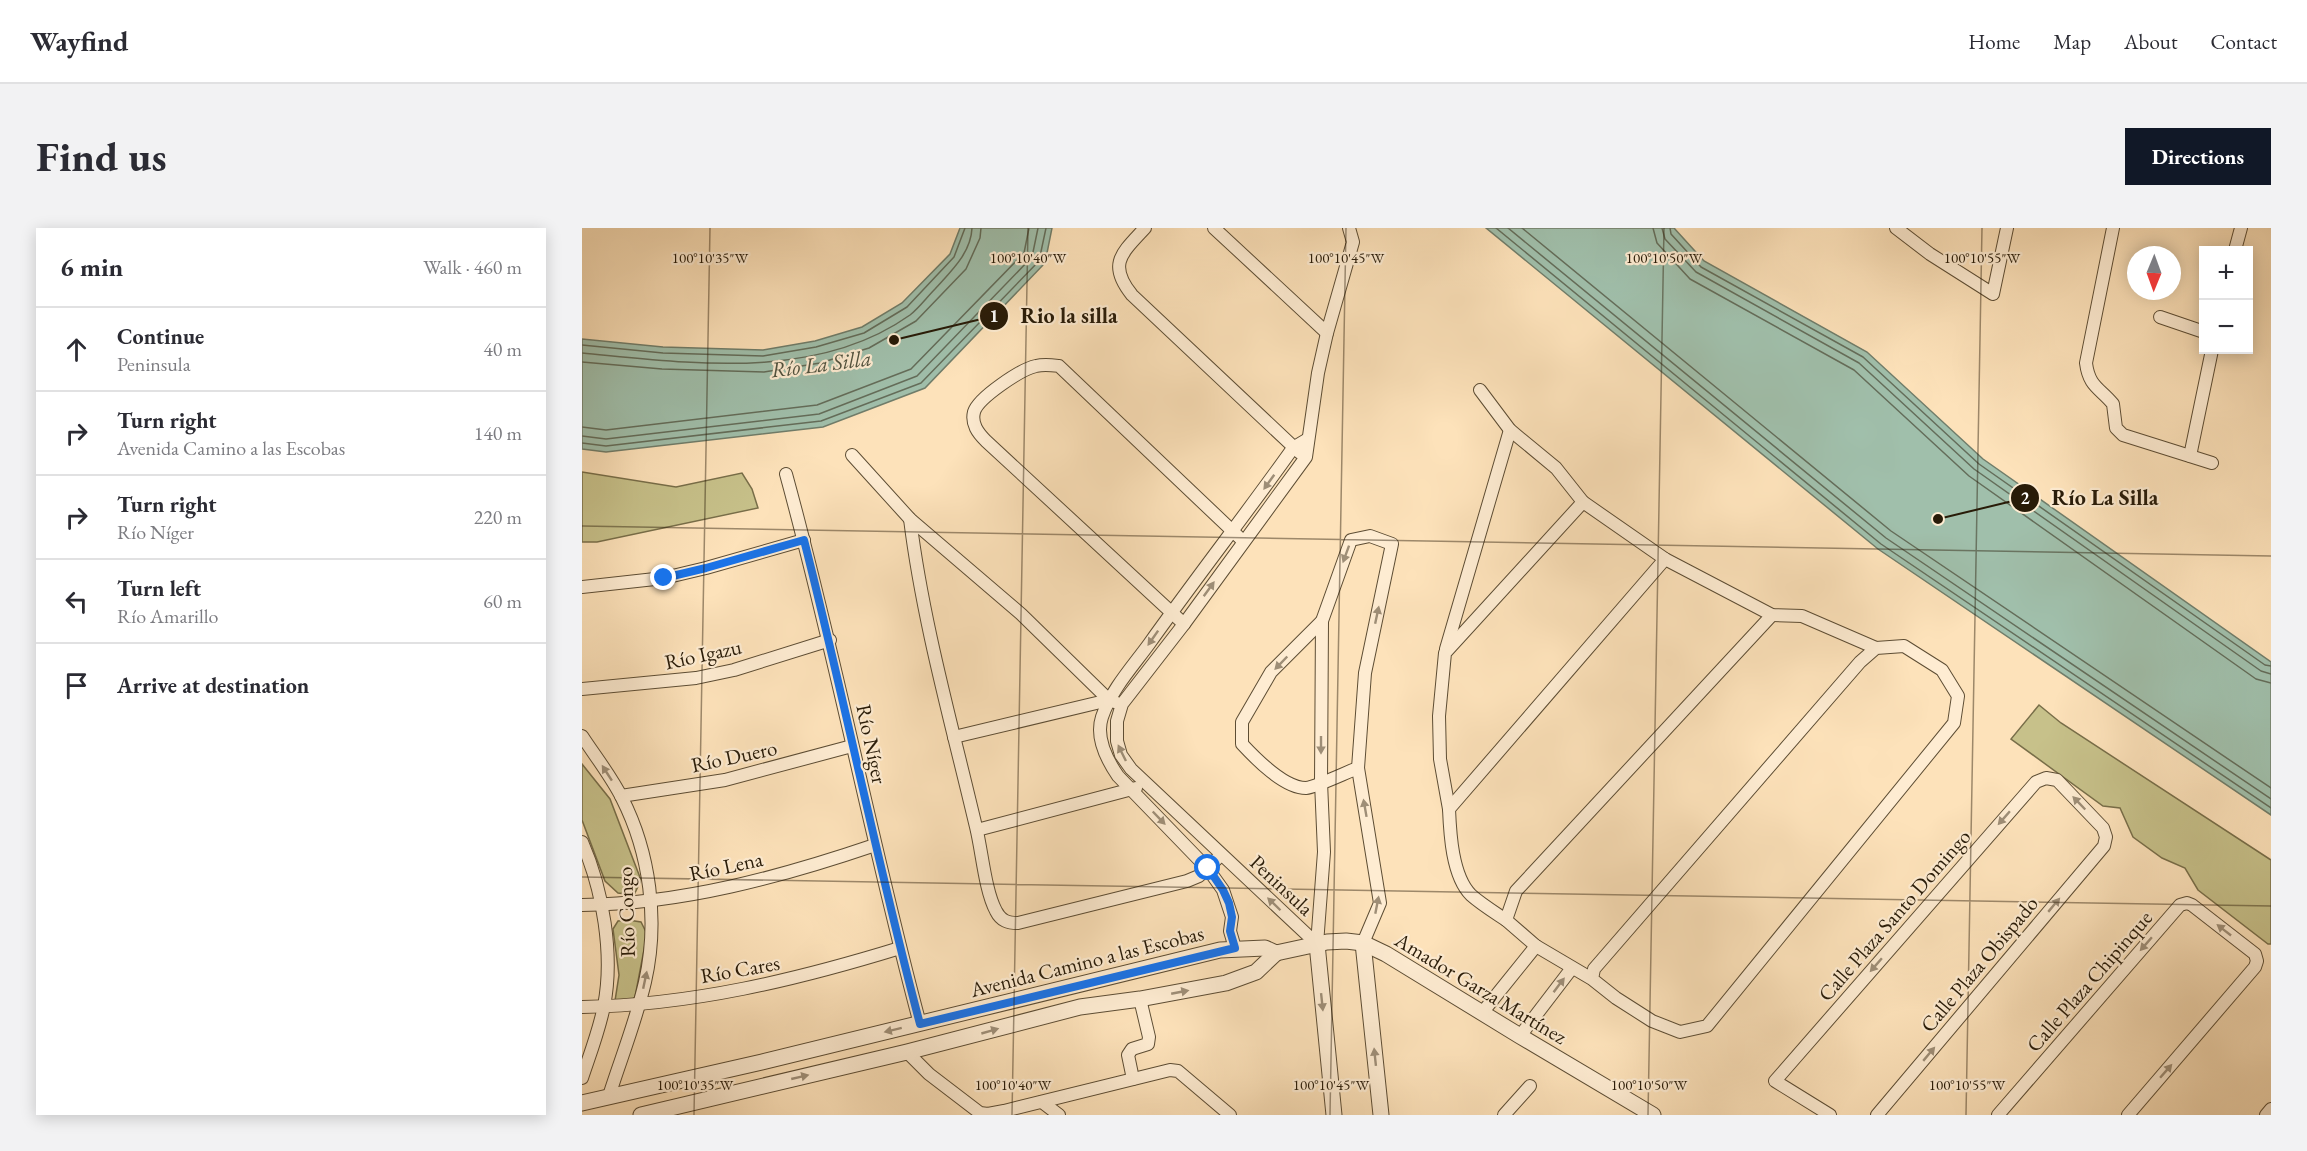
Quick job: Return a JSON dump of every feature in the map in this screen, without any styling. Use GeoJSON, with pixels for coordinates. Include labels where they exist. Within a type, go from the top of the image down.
{"type":"FeatureCollection","features":[{"type":"Feature","properties":{"kind":"street"},"geometry":{"type":"LineString","coordinates":[[1145,228],[1122,253],[1118,268],[1122,282],[1132,295],[1293,448],[1306,457]]}},
{"type":"Feature","properties":{"kind":"street"},"geometry":{"type":"LineString","coordinates":[[1215,228],[1327,333]]}},
{"type":"Feature","properties":{"kind":"street"},"geometry":{"type":"LineString","coordinates":[[852,455],[910,519],[1022,614],[1109,700],[1122,704],[1184,624],[1306,457],[1327,333],[1353,242],[1348,228]]}},
{"type":"Feature","properties":{"kind":"street"},"geometry":{"type":"LineString","coordinates":[[1896,228],[1930,254],[1993,294],[2007,228]]}},
{"type":"Feature","properties":{"kind":"street"},"geometry":{"type":"LineString","coordinates":[[2113,228],[2086,363],[2088,375],[2094,387],[2113,404],[2116,428],[2122,435],[2212,463]]}},
{"type":"Feature","properties":{"kind":"street"},"geometry":{"type":"LineString","coordinates":[[2236,246],[2241,228]]}},
{"type":"Feature","properties":{"kind":"street"},"geometry":{"type":"LineString","coordinates":[[2160,317],[2199,330]]}},
{"type":"Feature","properties":{"kind":"street"},"geometry":{"type":"LineString","coordinates":[[2190,456],[2211,354]]}},
{"type":"Feature","properties":{"kind":"street"},"geometry":{"type":"LineString","coordinates":[[1184,624],[1170,614],[979,434],[973,420],[976,407],[987,396],[1023,370],[1047,364],[1059,366],[1244,542]]}},
{"type":"Feature","properties":{"kind":"street"},"geometry":{"type":"LineString","coordinates":[[1480,390],[1510,430],[1556,468],[1583,502],[1665,560],[1772,615],[1802,616],[1876,648],[1904,646],[1942,670],[1958,696],[1954,723],[1707,1026],[1680,1032],[1661,1025],[1616,999],[1592,979],[1536,946],[1469,893],[1456,866],[1450,844],[1449,809],[1440,759],[1439,716],[1445,653],[1510,430]]}},
{"type":"Feature","properties":{"kind":"street"},"geometry":{"type":"LineString","coordinates":[[1293,448],[1308,440]]}},
{"type":"Feature","properties":{"kind":"street","name":"Peninsula"},"geometry":{"type":"LineString","coordinates":[[1235,948],[1230,931],[1232,917],[1223,890],[1208,868],[1118,776],[1107,760],[1101,741],[1101,719],[1109,700],[1293,448]]}},
{"type":"Feature","properties":{"kind":"street","name":"Río Níger"},"geometry":{"type":"LineString","coordinates":[[786,474],[830,640],[874,845],[920,1024]]}},
{"type":"Feature","properties":{"kind":"street"},"geometry":{"type":"LineString","coordinates":[[1445,653],[1583,502]]}},
{"type":"Feature","properties":{"kind":"street"},"geometry":{"type":"LineString","coordinates":[[910,519],[917,572],[994,910],[1004,921],[1011,923],[1028,921],[1187,881],[1199,876],[1221,855]]}},
{"type":"Feature","properties":{"kind":"street"},"geometry":{"type":"LineString","coordinates":[[1334,1115],[1317,944],[1324,852],[1321,782],[1322,621],[1351,540],[1370,536],[1392,544],[1365,673],[1358,768],[1380,903],[1363,943],[1381,1115]]}},
{"type":"Feature","properties":{"kind":"street"},"geometry":{"type":"LineString","coordinates":[[582,587],[664,578],[804,540]]}},
{"type":"Feature","properties":{"kind":"street"},"geometry":{"type":"LineString","coordinates":[[1449,809],[1665,560]]}},
{"type":"Feature","properties":{"kind":"street"},"geometry":{"type":"LineString","coordinates":[[1506,920],[1516,891],[1772,615]]}},
{"type":"Feature","properties":{"kind":"street"},"geometry":{"type":"LineString","coordinates":[[1322,621],[1271,672],[1242,722],[1242,744],[1262,765],[1296,786],[1308,788],[1358,768]]}},
{"type":"Feature","properties":{"kind":"street","name":"Río Igazu"},"geometry":{"type":"LineString","coordinates":[[582,689],[696,678],[734,670],[830,640]]}},
{"type":"Feature","properties":{"kind":"street"},"geometry":{"type":"LineString","coordinates":[[1592,979],[1594,969],[1852,671],[1876,648]]}},
{"type":"Feature","properties":{"kind":"street"},"geometry":{"type":"LineString","coordinates":[[954,737],[1109,700]]}},
{"type":"Feature","properties":{"kind":"street","name":"Peninsula"},"geometry":{"type":"LineString","coordinates":[[1122,704],[1117,721],[1117,741],[1121,755],[1131,769],[1317,944]]}},
{"type":"Feature","properties":{"kind":"street","name":"Río Congo"},"geometry":{"type":"LineString","coordinates":[[582,736],[621,796],[631,818],[645,860],[650,900],[649,960],[640,1004],[609,1096]]}},
{"type":"Feature","properties":{"kind":"street","name":"Río Duero"},"geometry":{"type":"LineString","coordinates":[[621,796],[725,780],[852,746]]}},
{"type":"Feature","properties":{"kind":"street","name":"Calle Plaza Obispado"},"geometry":{"type":"LineString","coordinates":[[1877,1115],[2104,846],[2106,837],[2103,828],[2057,780],[2046,778]]}},
{"type":"Feature","properties":{"kind":"street","name":"Calle Plaza Santo Domingo"},"geometry":{"type":"LineString","coordinates":[[1830,1115],[1775,1081],[2036,782],[2046,778]]}},
{"type":"Feature","properties":{"kind":"street"},"geometry":{"type":"LineString","coordinates":[[977,830],[1148,784]]}},
{"type":"Feature","properties":{"kind":"street","name":"Río Congo"},"geometry":{"type":"LineString","coordinates":[[582,842],[601,905],[607,946],[604,1006],[582,1078]]}},
{"type":"Feature","properties":{"kind":"street","name":"Río Lena"},"geometry":{"type":"LineString","coordinates":[[582,905],[650,900],[779,875],[874,845]]}},
{"type":"Feature","properties":{"kind":"street","name":"Calle Plaza Chipinque"},"geometry":{"type":"LineString","coordinates":[[1998,1115],[2180,905],[2187,903],[2255,954],[2257,961],[2255,967],[2128,1115]]}},
{"type":"Feature","properties":{"kind":"street","name":"Amador Garza Martínez"},"geometry":{"type":"LineString","coordinates":[[1276,953],[1317,944],[1346,941],[1363,943],[1386,954],[1653,1115]]}},
{"type":"Feature","properties":{"kind":"street"},"geometry":{"type":"LineString","coordinates":[[1482,1013],[1536,946]]}},
{"type":"Feature","properties":{"kind":"street","name":"Río Cares"},"geometry":{"type":"LineString","coordinates":[[582,1007],[640,1004],[789,981],[900,948]]}},
{"type":"Feature","properties":{"kind":"street","name":"Avenida Camino a las Escobas"},"geometry":{"type":"LineString","coordinates":[[582,1102],[762,1062],[1235,948],[1265,948],[1276,953],[1256,972],[1242,978],[1140,999],[1080,1007],[907,1052],[641,1115]]}},
{"type":"Feature","properties":{"kind":"street"},"geometry":{"type":"LineString","coordinates":[[1520,1036],[1572,968]]}},
{"type":"Feature","properties":{"kind":"street"},"geometry":{"type":"LineString","coordinates":[[1133,1079],[1128,1055],[1132,1049],[1148,1044],[1149,1037],[1140,999]]}},
{"type":"Feature","properties":{"kind":"street"},"geometry":{"type":"LineString","coordinates":[[907,1052],[929,1074],[980,1113],[988,1114],[1042,1102],[1170,1070],[1178,1071],[1230,1115]]}},
{"type":"Feature","properties":{"kind":"street"},"geometry":{"type":"LineString","coordinates":[[762,1062],[768,1085]]}},
{"type":"Feature","properties":{"kind":"street"},"geometry":{"type":"LineString","coordinates":[[1504,1115],[1530,1086]]}},
{"type":"Feature","properties":{"kind":"street"},"geometry":{"type":"LineString","coordinates":[[1042,1102],[1059,1115]]}},
{"type":"Feature","properties":{"kind":"street"},"geometry":{"type":"LineString","coordinates":[[2266,1115],[2271,1109]]}},
{"type":"Feature","properties":{"kind":"shaded area"},"geometry":{"type":"Polygon","coordinates":[[[582,472],[676,487],[742,473],[752,489],[758,508],[597,542],[582,542],[582,472]]]}},
{"type":"Feature","properties":{"kind":"shaded area"},"geometry":{"type":"Polygon","coordinates":[[[2039,705],[2061,723],[2271,860],[2271,944],[2198,890],[2185,868],[2162,858],[2133,837],[2120,808],[2103,806],[2011,739],[2039,705]]]}},
{"type":"Feature","properties":{"kind":"shaded area"},"geometry":{"type":"Polygon","coordinates":[[[582,764],[610,799],[641,880],[634,895],[618,893],[605,881],[582,820],[582,764]]]}},
{"type":"Feature","properties":{"kind":"shaded area"},"geometry":{"type":"Polygon","coordinates":[[[618,921],[641,922],[647,934],[635,997],[624,1007],[615,1001],[619,975],[613,929],[618,921]]]}},
{"type":"Feature","properties":{"kind":"water"},"geometry":{"type":"Polygon","coordinates":[[[960,228],[1052,228],[1045,263],[925,388],[823,427],[606,452],[582,449],[582,339],[663,347],[763,350],[815,341],[862,327],[902,303],[950,254],[960,228]]]}},
{"type":"Feature","properties":{"kind":"water"},"geometry":{"type":"Polygon","coordinates":[[[1486,228],[1674,228],[1704,261],[1867,352],[1983,459],[2271,662],[2271,815],[1878,549],[1486,228]]]}},
{"type":"Feature","properties":{"kind":"place","name":"Rio la silla"},"geometry":{"type":"Point","coordinates":[894,340]}},
{"type":"Feature","properties":{"kind":"place","name":"Río La Silla"},"geometry":{"type":"Point","coordinates":[1938,519]}},
{"type":"Feature","properties":{"kind":"route"},"geometry":{"type":"LineString","coordinates":[[664,578],[804,540],[830,640],[874,845],[920,1024],[1235,948],[1230,931],[1232,917],[1229,903],[1208,868]]}}]}
